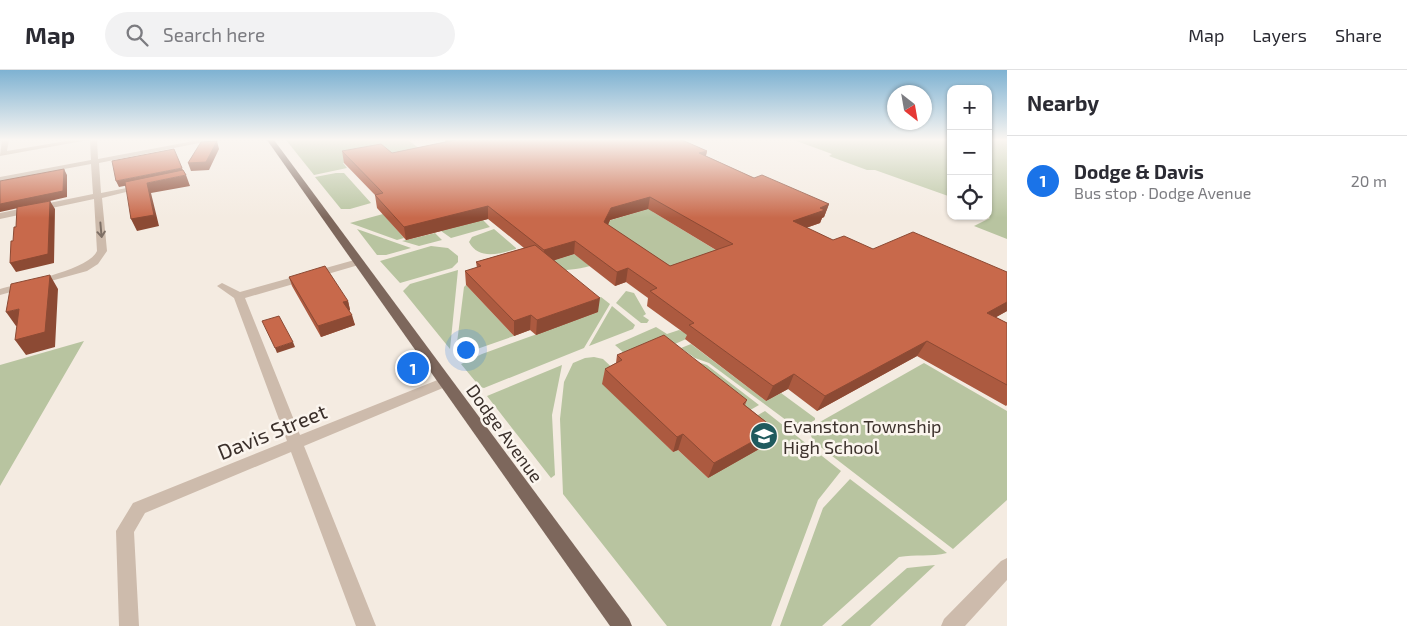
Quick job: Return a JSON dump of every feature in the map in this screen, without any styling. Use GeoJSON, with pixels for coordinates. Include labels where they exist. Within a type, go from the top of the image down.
{"type":"FeatureCollection","features":[{"type":"Feature","properties":{"kind":"main road","name":"Dodge Avenue"},"geometry":{"type":"LineString","coordinates":[[289,166],[622,626]]}},
{"type":"Feature","properties":{"kind":"street"},"geometry":{"type":"LineString","coordinates":[[0,179],[72,166]]}},
{"type":"Feature","properties":{"kind":"street"},"geometry":{"type":"LineString","coordinates":[[0,292],[66,275],[96,263],[102,251],[94,166]]}},
{"type":"Feature","properties":{"kind":"street"},"geometry":{"type":"LineString","coordinates":[[0,216],[155,184]]}},
{"type":"Feature","properties":{"kind":"street"},"geometry":{"type":"LineString","coordinates":[[239,296],[358,262]]}},
{"type":"Feature","properties":{"kind":"street"},"geometry":{"type":"LineString","coordinates":[[222,286],[239,296],[366,626]]}},
{"type":"Feature","properties":{"kind":"street","name":"Davis Street"},"geometry":{"type":"LineString","coordinates":[[129,626],[124,531],[139,508],[445,382]]}},
{"type":"Feature","properties":{"kind":"street"},"geometry":{"type":"LineString","coordinates":[[951,626],[1004,576]]}},
{"type":"Feature","properties":{"kind":"green space"},"geometry":{"type":"Polygon","coordinates":[[[307,166],[345,166],[347,168],[314,175],[307,166]]]}},
{"type":"Feature","properties":{"kind":"green space"},"geometry":{"type":"Polygon","coordinates":[[[856,166],[947,166],[947,196],[875,170],[867,170],[856,166]]]}},
{"type":"Feature","properties":{"kind":"green space"},"geometry":{"type":"Polygon","coordinates":[[[992,166],[1007,166],[1007,239],[974,226],[986,220],[992,220],[992,166]]]}},
{"type":"Feature","properties":{"kind":"green space"},"geometry":{"type":"Polygon","coordinates":[[[344,173],[371,203],[350,209],[341,209],[315,177],[344,173]]]}},
{"type":"Feature","properties":{"kind":"green space"},"geometry":{"type":"Polygon","coordinates":[[[651,208],[653,212],[729,258],[648,287],[591,226],[651,208]]]}},
{"type":"Feature","properties":{"kind":"green space"},"geometry":{"type":"Polygon","coordinates":[[[383,214],[404,238],[397,240],[350,223],[383,214]]]}},
{"type":"Feature","properties":{"kind":"green space"},"geometry":{"type":"Polygon","coordinates":[[[483,220],[490,227],[451,238],[441,231],[483,220]]]}},
{"type":"Feature","properties":{"kind":"green space"},"geometry":{"type":"Polygon","coordinates":[[[357,229],[411,248],[386,255],[377,255],[357,229]]]}},
{"type":"Feature","properties":{"kind":"green space"},"geometry":{"type":"Polygon","coordinates":[[[494,229],[516,249],[497,254],[484,254],[473,248],[469,242],[472,237],[494,229]]]}},
{"type":"Feature","properties":{"kind":"green space"},"geometry":{"type":"Polygon","coordinates":[[[435,233],[442,240],[419,246],[402,241],[435,233]]]}},
{"type":"Feature","properties":{"kind":"green space"},"geometry":{"type":"Polygon","coordinates":[[[431,246],[448,248],[458,256],[458,262],[452,268],[400,283],[380,261],[431,246]]]}},
{"type":"Feature","properties":{"kind":"green space"},"geometry":{"type":"Polygon","coordinates":[[[574,254],[590,266],[553,273],[542,264],[574,254]]]}},
{"type":"Feature","properties":{"kind":"green space"},"geometry":{"type":"Polygon","coordinates":[[[458,270],[450,349],[403,291],[410,284],[458,270]]]}},
{"type":"Feature","properties":{"kind":"green space"},"geometry":{"type":"Polygon","coordinates":[[[466,285],[514,336],[477,349],[456,351],[464,287],[466,285]]]}},
{"type":"Feature","properties":{"kind":"green space"},"geometry":{"type":"Polygon","coordinates":[[[626,291],[634,293],[646,314],[643,316],[649,320],[647,323],[641,323],[616,303],[626,291]]]}},
{"type":"Feature","properties":{"kind":"green space"},"geometry":{"type":"Polygon","coordinates":[[[601,297],[610,304],[584,348],[484,388],[480,387],[461,364],[482,354],[598,312],[587,302],[601,297]]]}},
{"type":"Feature","properties":{"kind":"green space"},"geometry":{"type":"Polygon","coordinates":[[[612,306],[635,325],[633,329],[589,346],[612,306]]]}},
{"type":"Feature","properties":{"kind":"green space"},"geometry":{"type":"Polygon","coordinates":[[[656,327],[667,334],[679,330],[693,336],[634,362],[615,345],[656,327]]]}},
{"type":"Feature","properties":{"kind":"green space"},"geometry":{"type":"Polygon","coordinates":[[[84,341],[0,486],[0,365],[84,341]]]}},
{"type":"Feature","properties":{"kind":"green space"},"geometry":{"type":"Polygon","coordinates":[[[691,344],[766,401],[781,393],[815,418],[815,420],[798,429],[709,363],[695,358],[681,348],[691,344]]]}},
{"type":"Feature","properties":{"kind":"green space"},"geometry":{"type":"Polygon","coordinates":[[[585,358],[603,359],[620,375],[603,384],[673,452],[678,450],[708,478],[743,424],[765,411],[841,471],[818,500],[771,626],[667,626],[563,494],[560,419],[564,382],[573,363],[585,358]]]}},
{"type":"Feature","properties":{"kind":"green space"},"geometry":{"type":"Polygon","coordinates":[[[695,361],[707,365],[759,405],[745,413],[695,361]]]}},
{"type":"Feature","properties":{"kind":"green space"},"geometry":{"type":"Polygon","coordinates":[[[924,363],[1007,411],[1007,500],[953,549],[814,442],[810,434],[811,427],[924,363]]]}},
{"type":"Feature","properties":{"kind":"green space"},"geometry":{"type":"Polygon","coordinates":[[[562,365],[552,415],[555,475],[551,478],[487,396],[562,365]]]}},
{"type":"Feature","properties":{"kind":"green space"},"geometry":{"type":"Polygon","coordinates":[[[850,479],[947,553],[899,557],[822,626],[780,626],[823,508],[850,479]]]}},
{"type":"Feature","properties":{"kind":"green space"},"geometry":{"type":"Polygon","coordinates":[[[935,565],[870,626],[841,626],[907,568],[935,565]]]}},
{"type":"Feature","properties":{"kind":"building"},"geometry":{"type":"Polygon","coordinates":[[[113,166],[181,166],[182,168],[116,181],[113,166]]]}},
{"type":"Feature","properties":{"kind":"building","name":"Evanston Township High School"},"geometry":{"type":"Polygon","coordinates":[[[357,166],[727,166],[754,178],[762,175],[829,204],[820,208],[825,210],[793,221],[833,240],[844,236],[873,249],[913,232],[1007,272],[1007,302],[987,313],[1007,323],[1007,385],[927,341],[825,396],[794,374],[773,386],[689,325],[694,323],[650,291],[657,288],[628,268],[617,272],[575,241],[544,250],[488,206],[404,227],[375,195],[383,193],[357,166]],[[650,197],[611,208],[604,222],[670,266],[733,244],[650,197]]]}},
{"type":"Feature","properties":{"kind":"building"},"geometry":{"type":"Polygon","coordinates":[[[64,169],[63,191],[0,204],[0,181],[64,169]]]}},
{"type":"Feature","properties":{"kind":"building"},"geometry":{"type":"Polygon","coordinates":[[[183,170],[186,175],[147,183],[154,215],[131,219],[125,182],[183,170]]]}},
{"type":"Feature","properties":{"kind":"building"},"geometry":{"type":"Polygon","coordinates":[[[50,201],[48,254],[10,263],[11,241],[13,241],[14,227],[16,227],[17,207],[50,201]]]}},
{"type":"Feature","properties":{"kind":"building"},"geometry":{"type":"Polygon","coordinates":[[[535,245],[600,298],[537,320],[531,315],[514,321],[465,271],[481,266],[476,262],[535,245]]]}},
{"type":"Feature","properties":{"kind":"building"},"geometry":{"type":"Polygon","coordinates":[[[325,266],[348,301],[343,302],[352,315],[318,326],[289,277],[325,266]]]}},
{"type":"Feature","properties":{"kind":"building"},"geometry":{"type":"Polygon","coordinates":[[[50,275],[45,332],[15,340],[19,309],[6,312],[11,284],[50,275]]]}},
{"type":"Feature","properties":{"kind":"building"},"geometry":{"type":"Polygon","coordinates":[[[279,316],[293,342],[275,348],[262,321],[279,316]]]}},
{"type":"Feature","properties":{"kind":"building"},"geometry":{"type":"Polygon","coordinates":[[[664,335],[747,400],[743,404],[775,429],[714,463],[683,434],[677,437],[605,369],[622,360],[617,355],[664,335]]]}},
{"type":"Feature","properties":{"kind":"place","name":"Dodge & Davis"},"geometry":{"type":"Point","coordinates":[413,368]}},
{"type":"Feature","properties":{"kind":"place","name":"Evanston Township High School"},"geometry":{"type":"Point","coordinates":[764,436]}}]}
